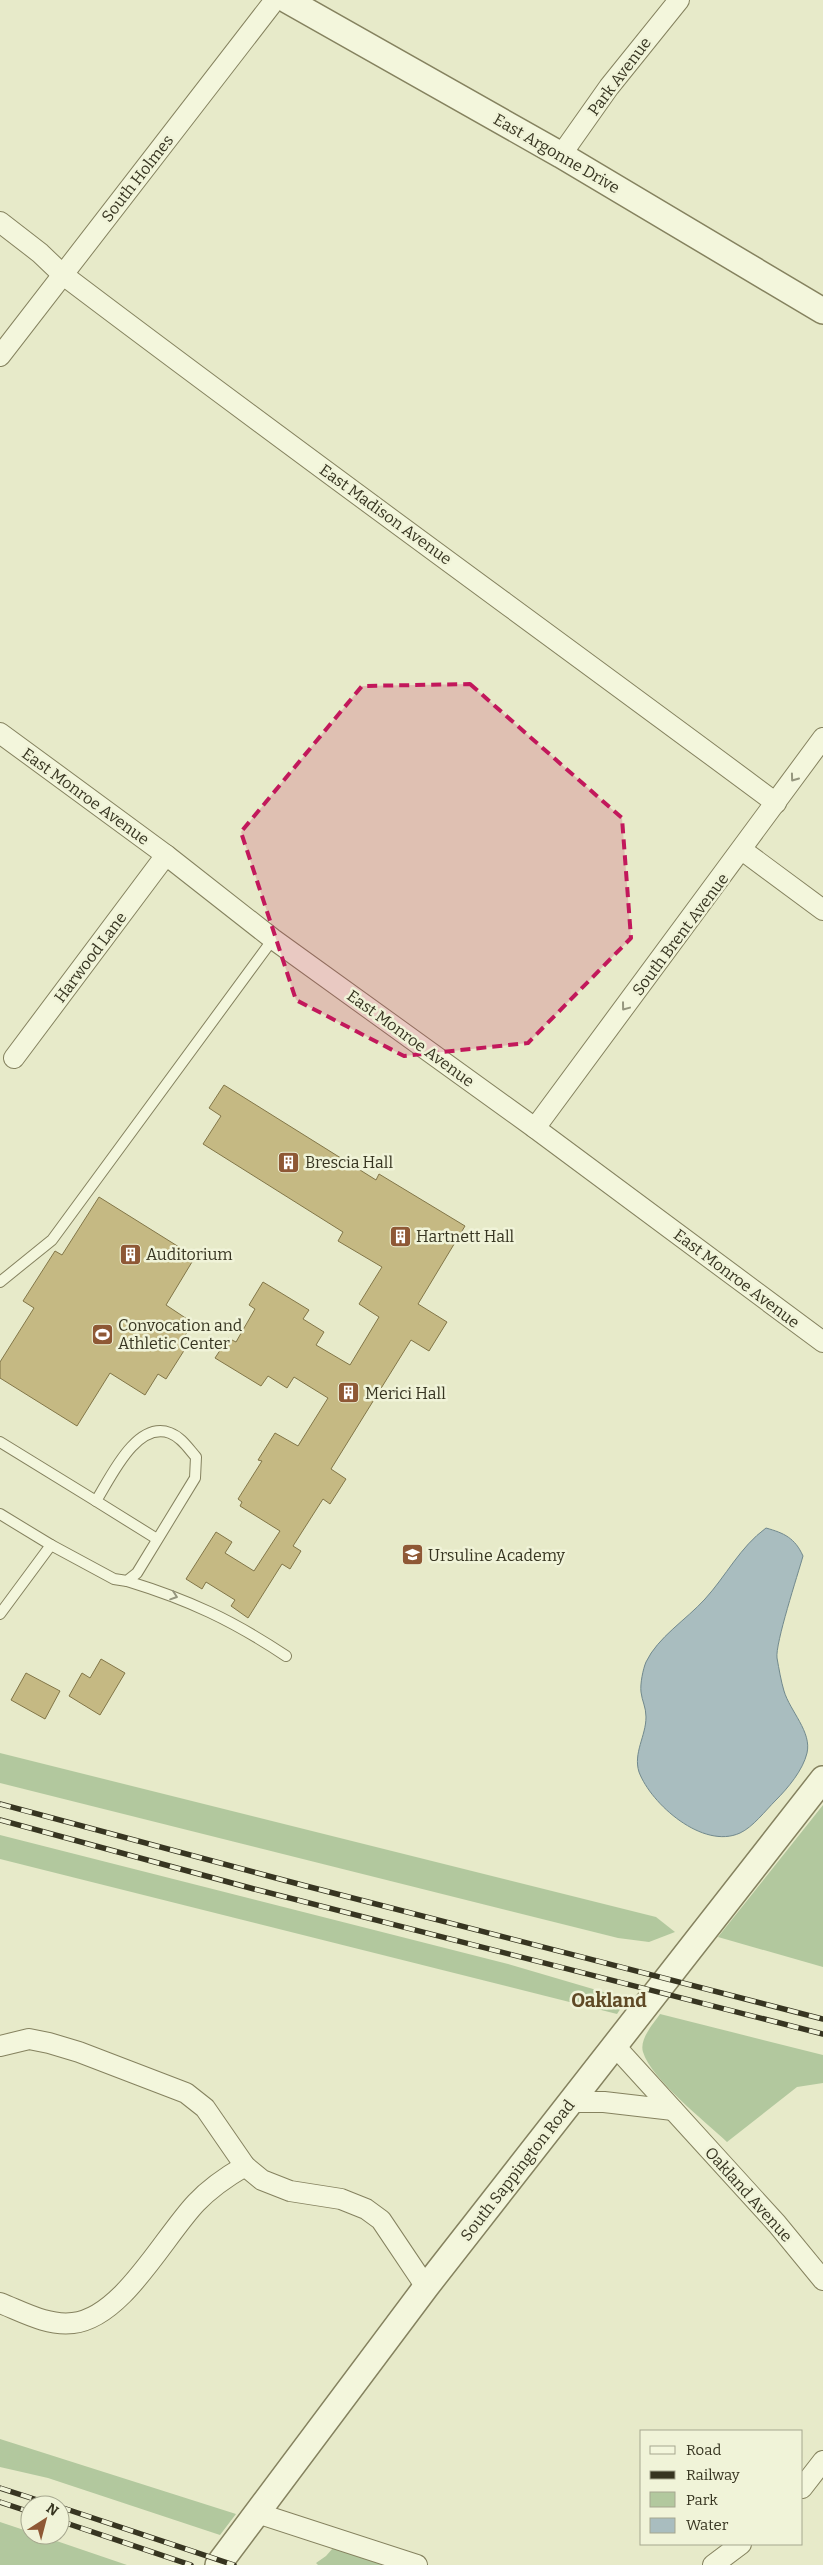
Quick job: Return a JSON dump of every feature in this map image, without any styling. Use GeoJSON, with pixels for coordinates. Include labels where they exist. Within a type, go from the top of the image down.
{"type":"FeatureCollection","features":[{"type":"Feature","properties":{"kind":"street","name":"South Holmes"},"geometry":{"type":"LineString","coordinates":[[0,356],[275,0]]}},
{"type":"Feature","properties":{"kind":"street","name":"East Argonne Drive"},"geometry":{"type":"LineString","coordinates":[[287,0],[561,155],[823,312]]}},
{"type":"Feature","properties":{"kind":"street","name":"Park Avenue"},"geometry":{"type":"LineString","coordinates":[[561,155],[609,87],[679,0]]}},
{"type":"Feature","properties":{"kind":"street","name":"East Madison Avenue"},"geometry":{"type":"LineString","coordinates":[[0,222],[40,253],[62,274],[239,408],[419,538],[776,803]]}},
{"type":"Feature","properties":{"kind":"street","name":"East Monroe Avenue"},"geometry":{"type":"LineString","coordinates":[[0,733],[166,855],[273,939],[535,1128],[823,1342]]}},
{"type":"Feature","properties":{"kind":"street","name":"South Brent Avenue"},"geometry":{"type":"LineString","coordinates":[[535,1128],[823,738]]}},
{"type":"Feature","properties":{"kind":"street"},"geometry":{"type":"LineString","coordinates":[[742,850],[823,910]]}},
{"type":"Feature","properties":{"kind":"street","name":"Harwood Lane"},"geometry":{"type":"LineString","coordinates":[[14,1058],[166,855]]}},
{"type":"Feature","properties":{"kind":"street","name":"South Sappington Road"},"geometry":{"type":"LineString","coordinates":[[218,2565],[426,2287],[823,1779]]}},
{"type":"Feature","properties":{"kind":"street"},"geometry":{"type":"LineString","coordinates":[[0,2046],[29,2039],[49,2043],[79,2052],[186,2093],[205,2108],[245,2166],[262,2180],[290,2191],[341,2199],[366,2209],[381,2220],[393,2234],[426,2287]]}},
{"type":"Feature","properties":{"kind":"street","name":"Oakland Avenue"},"geometry":{"type":"LineString","coordinates":[[614,2045],[777,2224],[823,2280]]}},
{"type":"Feature","properties":{"kind":"street"},"geometry":{"type":"LineString","coordinates":[[570,2102],[604,2102],[673,2110]]}},
{"type":"Feature","properties":{"kind":"street"},"geometry":{"type":"LineString","coordinates":[[0,2303],[48,2323],[72,2324],[92,2320],[110,2307],[123,2294],[182,2219],[214,2185],[245,2166]]}},
{"type":"Feature","properties":{"kind":"street"},"geometry":{"type":"LineString","coordinates":[[803,2487],[823,2461]]}},
{"type":"Feature","properties":{"kind":"street"},"geometry":{"type":"LineString","coordinates":[[257,2513],[417,2565]]}},
{"type":"Feature","properties":{"kind":"street"},"geometry":{"type":"LineString","coordinates":[[713,2565],[740,2545]]}},
{"type":"Feature","properties":{"kind":"lane"},"geometry":{"type":"LineString","coordinates":[[0,1282],[52,1240],[273,939]]}},
{"type":"Feature","properties":{"kind":"lane"},"geometry":{"type":"LineString","coordinates":[[96,1501],[127,1451],[139,1438],[152,1433],[169,1432],[196,1457],[195,1478],[137,1574],[127,1580]]}},
{"type":"Feature","properties":{"kind":"lane"},"geometry":{"type":"LineString","coordinates":[[0,1442],[157,1539]]}},
{"type":"Feature","properties":{"kind":"lane"},"geometry":{"type":"LineString","coordinates":[[0,1514],[51,1545],[114,1579],[127,1580],[179,1597],[227,1620],[286,1656]]}},
{"type":"Feature","properties":{"kind":"lane"},"geometry":{"type":"LineString","coordinates":[[0,1614],[51,1545]]}},
{"type":"Feature","properties":{"kind":"highlighted area"},"geometry":{"type":"Polygon","coordinates":[[[470,684],[622,818],[631,938],[528,1043],[404,1056],[296,1000],[241,832],[362,686],[470,684]]]}},
{"type":"Feature","properties":{"kind":"green space"},"geometry":{"type":"Polygon","coordinates":[[[0,1753],[656,1917],[675,1932],[649,1942],[618,1938],[0,1783],[0,1753]]]}},
{"type":"Feature","properties":{"kind":"green space"},"geometry":{"type":"Polygon","coordinates":[[[823,1805],[823,1967],[718,1937],[823,1805]]]}},
{"type":"Feature","properties":{"kind":"green space"},"geometry":{"type":"Polygon","coordinates":[[[0,1835],[508,1964],[627,1999],[617,2014],[0,1859],[0,1835]]]}},
{"type":"Feature","properties":{"kind":"green space"},"geometry":{"type":"Polygon","coordinates":[[[660,2014],[823,2055],[823,2083],[797,2087],[727,2142],[667,2087],[648,2063],[643,2052],[643,2042],[660,2014]]]}},
{"type":"Feature","properties":{"kind":"green space"},"geometry":{"type":"Polygon","coordinates":[[[0,2439],[236,2514],[220,2535],[48,2478],[0,2467],[0,2439]]]}},
{"type":"Feature","properties":{"kind":"green space"},"geometry":{"type":"Polygon","coordinates":[[[0,2522],[20,2529],[20,2545],[68,2545],[127,2565],[0,2565],[0,2522]]]}},
{"type":"Feature","properties":{"kind":"green space"},"geometry":{"type":"Polygon","coordinates":[[[333,2548],[387,2565],[318,2565],[316,2563],[333,2548]]]}},
{"type":"Feature","properties":{"kind":"water"},"geometry":{"type":"Polygon","coordinates":[[[766,1528],[788,1537],[803,1556],[783,1624],[777,1658],[787,1699],[804,1729],[808,1745],[807,1753],[799,1772],[790,1784],[750,1827],[740,1833],[726,1837],[710,1835],[695,1830],[666,1810],[645,1785],[639,1772],[638,1758],[646,1717],[641,1692],[642,1677],[646,1662],[651,1653],[665,1637],[698,1607],[748,1544],[766,1528]]]}},
{"type":"Feature","properties":{"kind":"building"},"geometry":{"type":"Polygon","coordinates":[[[224,1085],[376,1180],[379,1174],[465,1226],[418,1304],[447,1322],[429,1351],[411,1340],[331,1469],[346,1479],[330,1504],[323,1499],[293,1546],[301,1551],[290,1569],[282,1564],[248,1618],[231,1606],[235,1600],[206,1582],[202,1589],[186,1579],[216,1532],[232,1542],[225,1553],[254,1571],[280,1531],[240,1506],[242,1502],[238,1499],[262,1461],[258,1460],[275,1433],[298,1446],[328,1398],[294,1377],[287,1388],[268,1376],[261,1386],[215,1358],[228,1338],[236,1342],[255,1309],[249,1305],[263,1282],[309,1310],[303,1319],[324,1332],[316,1345],[350,1365],[379,1317],[359,1304],[382,1267],[338,1241],[343,1232],[203,1144],[221,1116],[209,1108],[224,1085]]]}},
{"type":"Feature","properties":{"kind":"building","name":"Convocation and Athletic Center"},"geometry":{"type":"Polygon","coordinates":[[[99,1197],[195,1257],[166,1305],[193,1323],[179,1345],[185,1349],[166,1379],[158,1374],[145,1395],[110,1373],[77,1426],[0,1378],[0,1362],[34,1308],[23,1301],[55,1251],[62,1255],[99,1197]]]}},
{"type":"Feature","properties":{"kind":"building"},"geometry":{"type":"Polygon","coordinates":[[[101,1659],[125,1673],[100,1715],[69,1696],[82,1673],[90,1678],[101,1659]]]}},
{"type":"Feature","properties":{"kind":"building"},"geometry":{"type":"Polygon","coordinates":[[[26,1673],[60,1691],[45,1719],[11,1700],[26,1673]]]}},
{"type":"Feature","properties":{"kind":"railway"},"geometry":{"type":"LineString","coordinates":[[0,1804],[306,1886],[823,2019]]}},
{"type":"Feature","properties":{"kind":"railway"},"geometry":{"type":"LineString","coordinates":[[0,1820],[254,1889],[823,2034]]}},
{"type":"Feature","properties":{"kind":"railway"},"geometry":{"type":"LineString","coordinates":[[0,2488],[22,2495]]}},
{"type":"Feature","properties":{"kind":"railway"},"geometry":{"type":"LineString","coordinates":[[0,2502],[20,2509]]}},
{"type":"Feature","properties":{"kind":"railway"},"geometry":{"type":"LineString","coordinates":[[70,2510],[234,2565]]}},
{"type":"Feature","properties":{"kind":"railway"},"geometry":{"type":"LineString","coordinates":[[70,2524],[191,2565]]}},
{"type":"Feature","properties":{"kind":"place","name":"Brescia Hall"},"geometry":{"type":"Point","coordinates":[289,1162]}},
{"type":"Feature","properties":{"kind":"place","name":"Hartnett Hall"},"geometry":{"type":"Point","coordinates":[400,1236]}},
{"type":"Feature","properties":{"kind":"place","name":"Auditorium"},"geometry":{"type":"Point","coordinates":[130,1254]}},
{"type":"Feature","properties":{"kind":"place","name":"Convocation and Athletic Center"},"geometry":{"type":"Point","coordinates":[102,1334]}},
{"type":"Feature","properties":{"kind":"place","name":"Merici Hall"},"geometry":{"type":"Point","coordinates":[349,1393]}},
{"type":"Feature","properties":{"kind":"place","name":"Ursuline Academy"},"geometry":{"type":"Point","coordinates":[412,1555]}},
{"type":"Feature","properties":{"kind":"district","name":"Oakland"},"geometry":{"type":"Point","coordinates":[609,2000]}}]}
